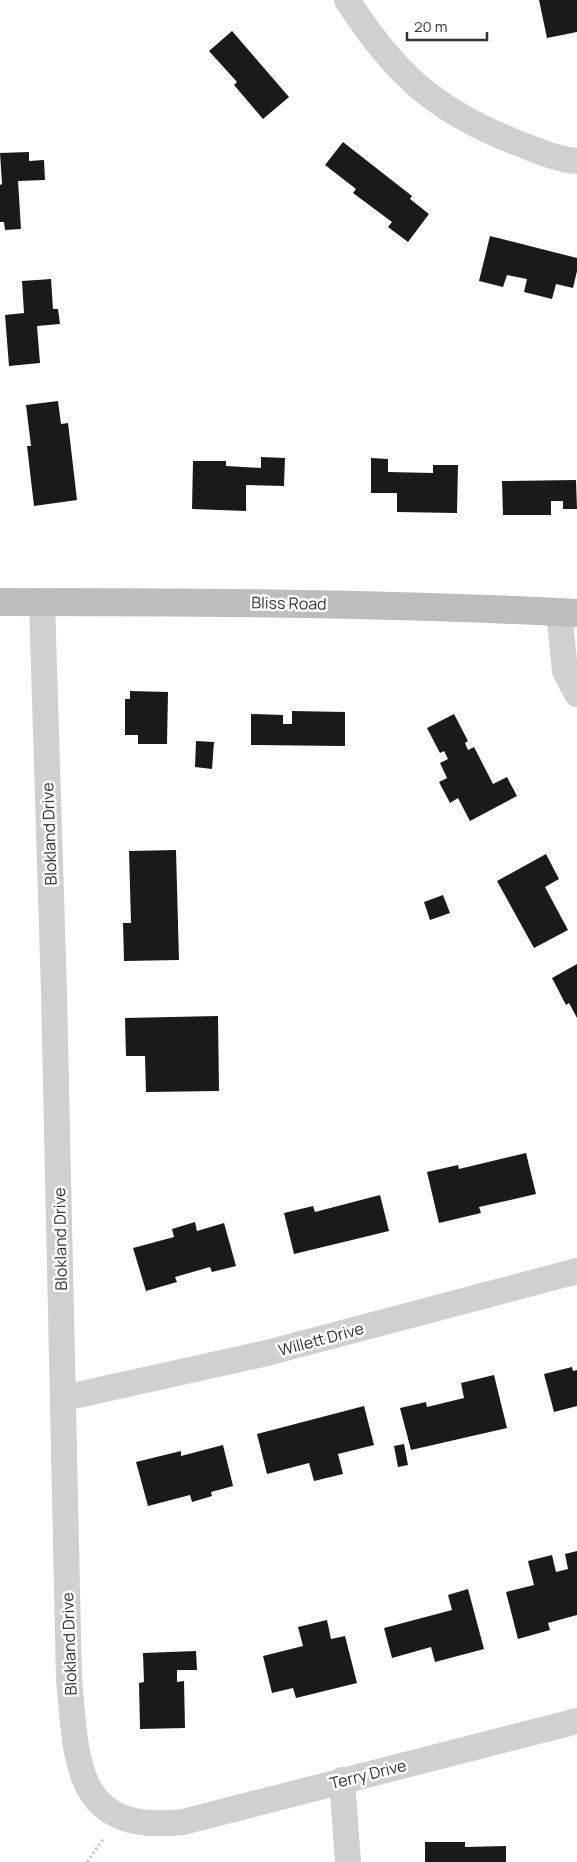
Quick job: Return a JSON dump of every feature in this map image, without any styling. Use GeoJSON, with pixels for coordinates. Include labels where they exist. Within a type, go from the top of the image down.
{"type":"FeatureCollection","features":[{"type":"Feature","properties":{"kind":"main road","name":"Bliss Road"},"geometry":{"type":"LineString","coordinates":[[0,602],[198,602],[568,612]]}},
{"type":"Feature","properties":{"kind":"street"},"geometry":{"type":"LineString","coordinates":[[347,0],[372,39],[404,74],[440,104],[485,130],[549,155],[577,161]]}},
{"type":"Feature","properties":{"kind":"street","name":"Blokland Drive"},"geometry":{"type":"LineString","coordinates":[[42,602],[64,1398],[69,1680],[78,1760],[87,1788],[110,1812],[133,1822],[160,1825]]}},
{"type":"Feature","properties":{"kind":"street"},"geometry":{"type":"LineString","coordinates":[[568,612],[565,671],[577,694]]}},
{"type":"Feature","properties":{"kind":"street","name":"Willett Drive"},"geometry":{"type":"LineString","coordinates":[[64,1398],[267,1353],[577,1271]]}},
{"type":"Feature","properties":{"kind":"street","name":"Terry Drive"},"geometry":{"type":"LineString","coordinates":[[160,1825],[183,1822],[577,1721]]}},
{"type":"Feature","properties":{"kind":"street"},"geometry":{"type":"LineString","coordinates":[[342,1780],[348,1862]]}},
{"type":"Feature","properties":{"kind":"building"},"geometry":{"type":"Polygon","coordinates":[[[539,0],[577,0],[577,32],[547,38],[539,0]]]}},
{"type":"Feature","properties":{"kind":"building"},"geometry":{"type":"Polygon","coordinates":[[[232,31],[289,97],[263,119],[234,85],[237,82],[209,51],[232,31]]]}},
{"type":"Feature","properties":{"kind":"building"},"geometry":{"type":"Polygon","coordinates":[[[343,142],[412,196],[410,199],[429,214],[408,242],[388,227],[392,222],[353,193],[356,189],[325,165],[343,142]]]}},
{"type":"Feature","properties":{"kind":"building"},"geometry":{"type":"Polygon","coordinates":[[[29,152],[29,161],[44,160],[45,180],[18,181],[21,229],[5,230],[4,222],[0,222],[0,185],[2,184],[0,153],[29,152]]]}},
{"type":"Feature","properties":{"kind":"building"},"geometry":{"type":"Polygon","coordinates":[[[490,236],[577,258],[577,271],[573,288],[556,284],[552,299],[524,292],[527,279],[507,275],[503,287],[479,281],[490,236]]]}},
{"type":"Feature","properties":{"kind":"building"},"geometry":{"type":"Polygon","coordinates":[[[51,279],[53,309],[58,309],[60,324],[37,326],[40,363],[9,366],[5,315],[24,313],[22,281],[51,279]]]}},
{"type":"Feature","properties":{"kind":"building"},"geometry":{"type":"Polygon","coordinates":[[[58,401],[61,424],[68,423],[77,500],[34,506],[27,446],[31,446],[26,405],[58,401]]]}},
{"type":"Feature","properties":{"kind":"building"},"geometry":{"type":"Polygon","coordinates":[[[261,457],[285,458],[284,486],[246,485],[246,511],[192,509],[193,461],[226,461],[226,466],[261,468],[261,457]]]}},
{"type":"Feature","properties":{"kind":"building"},"geometry":{"type":"Polygon","coordinates":[[[371,458],[388,459],[388,472],[433,473],[433,465],[458,465],[457,513],[397,512],[397,493],[371,493],[371,458]]]}},
{"type":"Feature","properties":{"kind":"building"},"geometry":{"type":"Polygon","coordinates":[[[576,480],[577,509],[563,509],[563,501],[551,501],[551,515],[503,515],[502,481],[576,480]]]}},
{"type":"Feature","properties":{"kind":"building"},"geometry":{"type":"Polygon","coordinates":[[[130,691],[168,692],[167,744],[138,744],[138,735],[125,735],[125,699],[130,699],[130,691]]]}},
{"type":"Feature","properties":{"kind":"building"},"geometry":{"type":"Polygon","coordinates":[[[292,711],[345,712],[345,746],[251,745],[251,714],[283,715],[283,724],[292,724],[292,711]]]}},
{"type":"Feature","properties":{"kind":"building"},"geometry":{"type":"Polygon","coordinates":[[[454,714],[468,741],[465,743],[468,750],[474,747],[493,784],[507,777],[517,796],[470,821],[458,798],[450,803],[439,782],[447,778],[440,763],[448,759],[444,751],[440,753],[427,728],[454,714]]]}},
{"type":"Feature","properties":{"kind":"building"},"geometry":{"type":"Polygon","coordinates":[[[196,741],[214,742],[212,769],[195,767],[196,741]]]}},
{"type":"Feature","properties":{"kind":"building"},"geometry":{"type":"Polygon","coordinates":[[[176,850],[179,960],[124,961],[123,923],[131,923],[129,851],[176,850]]]}},
{"type":"Feature","properties":{"kind":"building"},"geometry":{"type":"Polygon","coordinates":[[[546,854],[559,879],[545,887],[568,930],[534,948],[497,881],[546,854]]]}},
{"type":"Feature","properties":{"kind":"building"},"geometry":{"type":"Polygon","coordinates":[[[443,895],[450,913],[430,920],[424,902],[443,895]]]}},
{"type":"Feature","properties":{"kind":"building"},"geometry":{"type":"Polygon","coordinates":[[[577,964],[577,1018],[569,1003],[566,1005],[552,978],[577,964]]]}},
{"type":"Feature","properties":{"kind":"building"},"geometry":{"type":"Polygon","coordinates":[[[218,1016],[219,1091],[146,1092],[145,1056],[126,1056],[125,1018],[218,1016]]]}},
{"type":"Feature","properties":{"kind":"building"},"geometry":{"type":"Polygon","coordinates":[[[526,1153],[536,1194],[479,1207],[481,1213],[439,1223],[427,1172],[458,1165],[459,1169],[526,1153]]]}},
{"type":"Feature","properties":{"kind":"building"},"geometry":{"type":"Polygon","coordinates":[[[380,1195],[389,1231],[294,1254],[284,1213],[313,1206],[315,1212],[380,1195]]]}},
{"type":"Feature","properties":{"kind":"building"},"geometry":{"type":"Polygon","coordinates":[[[195,1222],[197,1231],[224,1223],[236,1266],[212,1272],[210,1267],[175,1277],[177,1282],[146,1291],[133,1248],[174,1237],[172,1229],[195,1222]]]}},
{"type":"Feature","properties":{"kind":"building"},"geometry":{"type":"Polygon","coordinates":[[[572,1367],[573,1371],[577,1370],[577,1406],[554,1412],[544,1374],[572,1367]]]}},
{"type":"Feature","properties":{"kind":"building"},"geometry":{"type":"Polygon","coordinates":[[[494,1375],[507,1428],[411,1450],[400,1408],[426,1402],[427,1407],[464,1398],[461,1383],[494,1375]]]}},
{"type":"Feature","properties":{"kind":"building"},"geometry":{"type":"Polygon","coordinates":[[[364,1406],[374,1445],[338,1454],[343,1474],[314,1481],[309,1463],[267,1474],[257,1434],[364,1406]]]}},
{"type":"Feature","properties":{"kind":"building"},"geometry":{"type":"Polygon","coordinates":[[[404,1444],[408,1465],[398,1467],[394,1446],[404,1444]]]}},
{"type":"Feature","properties":{"kind":"building"},"geometry":{"type":"Polygon","coordinates":[[[223,1445],[233,1486],[211,1492],[212,1496],[192,1502],[190,1495],[148,1506],[136,1462],[181,1451],[181,1456],[223,1445]]]}},
{"type":"Feature","properties":{"kind":"building"},"geometry":{"type":"Polygon","coordinates":[[[577,1551],[577,1615],[548,1623],[550,1630],[518,1639],[506,1592],[534,1585],[528,1561],[552,1555],[556,1572],[568,1569],[565,1554],[577,1551]]]}},
{"type":"Feature","properties":{"kind":"building"},"geometry":{"type":"Polygon","coordinates":[[[468,1589],[484,1649],[435,1662],[431,1647],[392,1658],[384,1628],[452,1610],[448,1595],[468,1589]]]}},
{"type":"Feature","properties":{"kind":"building"},"geometry":{"type":"Polygon","coordinates":[[[327,1620],[331,1639],[345,1636],[357,1683],[296,1698],[293,1688],[272,1693],[263,1656],[303,1646],[298,1627],[327,1620]]]}},
{"type":"Feature","properties":{"kind":"building"},"geometry":{"type":"Polygon","coordinates":[[[196,1651],[197,1670],[177,1670],[177,1682],[184,1681],[185,1728],[140,1729],[139,1683],[144,1682],[143,1653],[196,1651]]]}},
{"type":"Feature","properties":{"kind":"building"},"geometry":{"type":"Polygon","coordinates":[[[425,1842],[465,1842],[465,1847],[506,1846],[506,1862],[425,1862],[425,1842]]]}}]}
